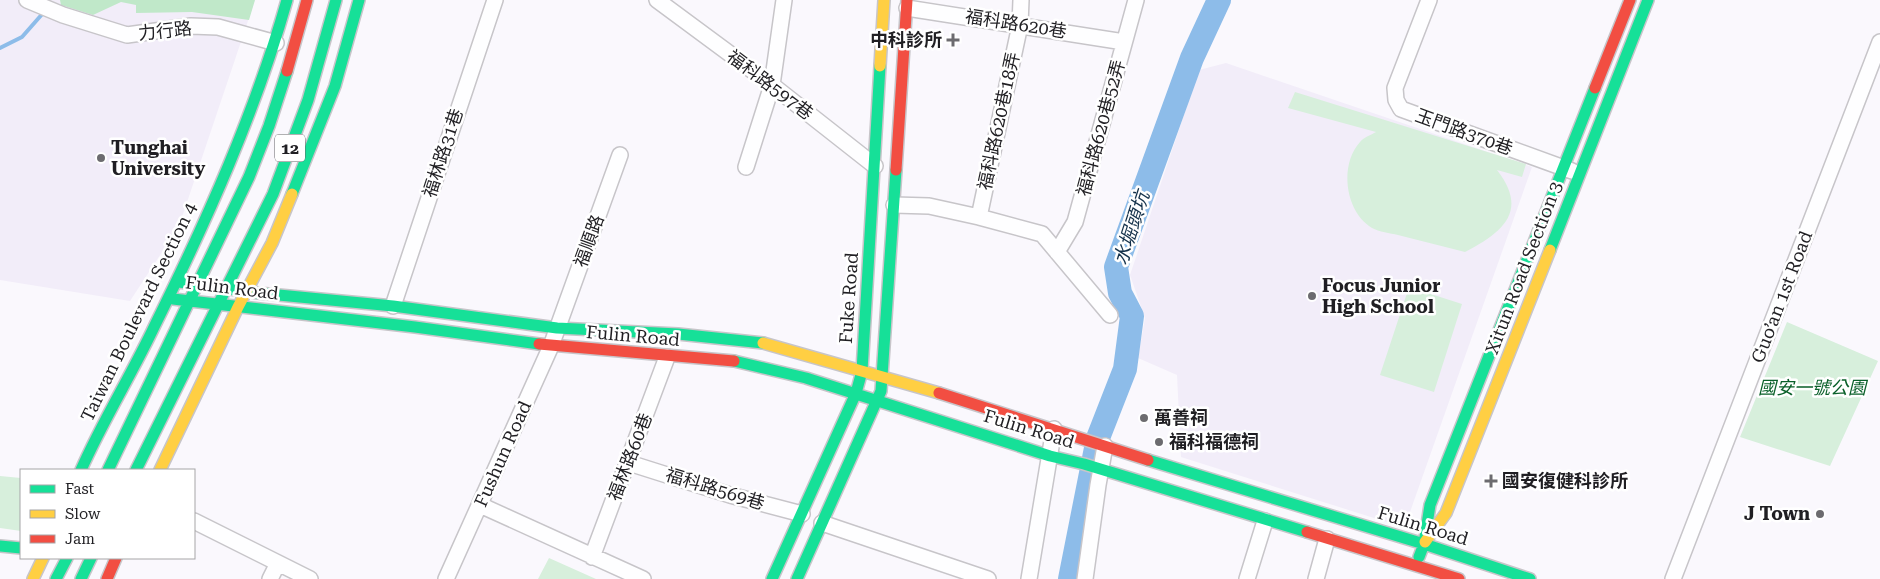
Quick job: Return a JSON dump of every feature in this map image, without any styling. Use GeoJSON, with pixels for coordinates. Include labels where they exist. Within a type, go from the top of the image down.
{"type":"FeatureCollection","features":[{"type":"Feature","properties":{"kind":"street","name":"力行路"},"geometry":{"type":"LineString","coordinates":[[27,0],[80,21],[127,35],[191,26],[218,27],[276,43]]}},
{"type":"Feature","properties":{"kind":"street","name":"Taiwan Boulevard Section 4"},"geometry":{"type":"LineString","coordinates":[[82,469],[176,282],[247,125],[276,43],[287,0]]}},
{"type":"Feature","properties":{"kind":"street","name":"12"},"geometry":{"type":"LineString","coordinates":[[108,469],[249,177],[269,126],[294,51],[308,0]]}},
{"type":"Feature","properties":{"kind":"street","name":"12"},"geometry":{"type":"LineString","coordinates":[[137,469],[273,194],[308,100],[336,0]]}},
{"type":"Feature","properties":{"kind":"street","name":"12"},"geometry":{"type":"LineString","coordinates":[[160,469],[246,291],[272,243],[335,86],[359,0]]}},
{"type":"Feature","properties":{"kind":"street","name":"福林路31巷"},"geometry":{"type":"LineString","coordinates":[[393,306],[495,0]]}},
{"type":"Feature","properties":{"kind":"street"},"geometry":{"type":"LineString","coordinates":[[746,167],[772,85],[784,0]]}},
{"type":"Feature","properties":{"kind":"street","name":"Fuke Road"},"geometry":{"type":"LineString","coordinates":[[772,579],[856,393],[862,371],[883,0]]}},
{"type":"Feature","properties":{"kind":"street","name":"福科路620巷18弄"},"geometry":{"type":"LineString","coordinates":[[979,217],[1020,25],[1021,0]]}},
{"type":"Feature","properties":{"kind":"street","name":"福科路620巷52弄"},"geometry":{"type":"LineString","coordinates":[[1057,252],[1075,222],[1136,0]]}},
{"type":"Feature","properties":{"kind":"street","name":"玉門路370巷"},"geometry":{"type":"LineString","coordinates":[[1429,0],[1395,88],[1396,100],[1401,109],[1580,174]]}},
{"type":"Feature","properties":{"kind":"street","name":"Xitun Road Section 3"},"geometry":{"type":"LineString","coordinates":[[1412,579],[1424,544],[1430,504],[1630,0]]}},
{"type":"Feature","properties":{"kind":"street","name":"Xitun Road Section 3"},"geometry":{"type":"LineString","coordinates":[[1424,544],[1446,513],[1648,0]]}},
{"type":"Feature","properties":{"kind":"street","name":"福科路597巷"},"geometry":{"type":"LineString","coordinates":[[661,3],[772,85],[875,166]]}},
{"type":"Feature","properties":{"kind":"street"},"geometry":{"type":"LineString","coordinates":[[796,579],[881,390],[907,4]]}},
{"type":"Feature","properties":{"kind":"street","name":"福科路620巷"},"geometry":{"type":"LineString","coordinates":[[907,4],[1124,42]]}},
{"type":"Feature","properties":{"kind":"street","name":"Guo’an 1st Road"},"geometry":{"type":"LineString","coordinates":[[1673,579],[1880,42]]}},
{"type":"Feature","properties":{"kind":"street","name":"福順路"},"geometry":{"type":"LineString","coordinates":[[557,328],[620,155]]}},
{"type":"Feature","properties":{"kind":"street"},"geometry":{"type":"LineString","coordinates":[[894,205],[929,206],[1042,234],[1110,315]]}},
{"type":"Feature","properties":{"kind":"street","name":"Fulin Road"},"geometry":{"type":"LineString","coordinates":[[176,282],[393,306],[557,328],[678,334],[750,340],[790,349],[882,376],[1424,544],[1530,579]]}},
{"type":"Feature","properties":{"kind":"street","name":"Fulin Road"},"geometry":{"type":"LineString","coordinates":[[168,298],[238,308],[415,327],[551,346],[740,362],[806,378],[1050,456],[1101,469]]}},
{"type":"Feature","properties":{"kind":"street","name":"Fushun Road"},"geometry":{"type":"LineString","coordinates":[[446,579],[551,346],[557,328]]}},
{"type":"Feature","properties":{"kind":"street","name":"福林路60巷"},"geometry":{"type":"LineString","coordinates":[[592,557],[667,357]]}},
{"type":"Feature","properties":{"kind":"street"},"geometry":{"type":"LineString","coordinates":[[1029,579],[1054,430]]}},
{"type":"Feature","properties":{"kind":"street"},"geometry":{"type":"LineString","coordinates":[[1085,579],[1105,446]]}},
{"type":"Feature","properties":{"kind":"street","name":"福科路569巷"},"geometry":{"type":"LineString","coordinates":[[629,462],[730,495],[802,514]]}},
{"type":"Feature","properties":{"kind":"street"},"geometry":{"type":"LineString","coordinates":[[1101,469],[1459,579]]}},
{"type":"Feature","properties":{"kind":"street"},"geometry":{"type":"LineString","coordinates":[[480,505],[643,579]]}},
{"type":"Feature","properties":{"kind":"street"},"geometry":{"type":"LineString","coordinates":[[1247,579],[1264,520]]}},
{"type":"Feature","properties":{"kind":"street"},"geometry":{"type":"LineString","coordinates":[[195,522],[310,579]]}},
{"type":"Feature","properties":{"kind":"street"},"geometry":{"type":"LineString","coordinates":[[822,523],[988,579]]}},
{"type":"Feature","properties":{"kind":"street"},"geometry":{"type":"LineString","coordinates":[[1316,579],[1327,539]]}},
{"type":"Feature","properties":{"kind":"street"},"geometry":{"type":"LineString","coordinates":[[0,546],[20,548]]}},
{"type":"Feature","properties":{"kind":"street"},"geometry":{"type":"LineString","coordinates":[[33,579],[43,559]]}},
{"type":"Feature","properties":{"kind":"street"},"geometry":{"type":"LineString","coordinates":[[56,579],[63,559],[85,577],[92,559]]}},
{"type":"Feature","properties":{"kind":"street"},"geometry":{"type":"LineString","coordinates":[[107,579],[116,559]]}},
{"type":"Feature","properties":{"kind":"street"},"geometry":{"type":"LineString","coordinates":[[270,579],[278,563]]}},
{"type":"Feature","properties":{"kind":"shaded area","name":"Tunghai University"},"geometry":{"type":"Polygon","coordinates":[[[0,0],[255,0],[179,226],[130,301],[0,280],[0,0]]]}},
{"type":"Feature","properties":{"kind":"shaded area","name":"Focus Junior High School"},"geometry":{"type":"Polygon","coordinates":[[[1226,63],[1532,167],[1410,512],[1396,525],[1181,457],[1177,375],[1138,358],[1145,318],[1130,275],[1199,70],[1226,63]]]}},
{"type":"Feature","properties":{"kind":"green space"},"geometry":{"type":"Polygon","coordinates":[[[60,0],[255,0],[249,20],[192,12],[136,13],[136,5],[121,2],[93,15],[61,5],[60,0]]]}},
{"type":"Feature","properties":{"kind":"green space"},"geometry":{"type":"Polygon","coordinates":[[[1295,92],[1526,164],[1522,177],[1497,170],[1506,184],[1511,197],[1511,209],[1507,219],[1491,237],[1465,252],[1372,228],[1363,221],[1356,211],[1348,188],[1347,175],[1353,152],[1362,140],[1376,132],[1288,108],[1295,92]]]}},
{"type":"Feature","properties":{"kind":"green space"},"geometry":{"type":"Polygon","coordinates":[[[1409,287],[1462,304],[1434,392],[1380,375],[1409,287]]]}},
{"type":"Feature","properties":{"kind":"green space","name":"國安一號公園"},"geometry":{"type":"Polygon","coordinates":[[[1787,322],[1878,361],[1830,466],[1740,437],[1787,322]]]}},
{"type":"Feature","properties":{"kind":"green space"},"geometry":{"type":"Polygon","coordinates":[[[0,476],[20,478],[20,531],[0,528],[0,476]]]}},
{"type":"Feature","properties":{"kind":"green space"},"geometry":{"type":"Polygon","coordinates":[[[549,558],[596,579],[538,579],[549,558]]]}},
{"type":"Feature","properties":{"kind":"waterway","name":"水堀頭坑"},"geometry":{"type":"LineString","coordinates":[[1070,579],[1098,438],[1125,369],[1132,316],[1120,293],[1116,267],[1192,58],[1219,0]]}},
{"type":"Feature","properties":{"kind":"waterway"},"geometry":{"type":"LineString","coordinates":[[0,48],[22,37],[44,12]]}},
{"type":"Feature","properties":{"kind":"traffic: fast"},"geometry":{"type":"LineString","coordinates":[[81,469],[146,343],[211,206],[245,125],[287,0]]}},
{"type":"Feature","properties":{"kind":"traffic: fast"},"geometry":{"type":"LineString","coordinates":[[136,469],[273,194],[308,100],[336,0]]}},
{"type":"Feature","properties":{"kind":"traffic: fast"},"geometry":{"type":"LineString","coordinates":[[292,194],[335,86],[359,0]]}},
{"type":"Feature","properties":{"kind":"traffic: fast"},"geometry":{"type":"LineString","coordinates":[[1550,250],[1648,0]]}},
{"type":"Feature","properties":{"kind":"traffic: fast"},"geometry":{"type":"LineString","coordinates":[[772,579],[856,393],[862,371],[880,66]]}},
{"type":"Feature","properties":{"kind":"traffic: fast"},"geometry":{"type":"LineString","coordinates":[[108,469],[249,177],[269,126],[287,71]]}},
{"type":"Feature","properties":{"kind":"traffic: fast"},"geometry":{"type":"LineString","coordinates":[[1419,557],[1424,544],[1430,505],[1595,88]]}},
{"type":"Feature","properties":{"kind":"traffic: fast"},"geometry":{"type":"LineString","coordinates":[[797,579],[881,391],[896,170]]}},
{"type":"Feature","properties":{"kind":"traffic: fast"},"geometry":{"type":"LineString","coordinates":[[179,282],[258,293],[393,306],[557,328],[678,334],[763,343]]}},
{"type":"Feature","properties":{"kind":"traffic: fast"},"geometry":{"type":"LineString","coordinates":[[173,299],[415,327],[539,344]]}},
{"type":"Feature","properties":{"kind":"traffic: fast"},"geometry":{"type":"LineString","coordinates":[[734,361],[806,378],[1050,456],[1084,464],[1307,532]]}},
{"type":"Feature","properties":{"kind":"traffic: fast"},"geometry":{"type":"LineString","coordinates":[[1148,460],[1424,544],[1530,579]]}},
{"type":"Feature","properties":{"kind":"traffic: fast"},"geometry":{"type":"LineString","coordinates":[[0,546],[20,548]]}},
{"type":"Feature","properties":{"kind":"traffic: fast"},"geometry":{"type":"LineString","coordinates":[[56,579],[66,559]]}},
{"type":"Feature","properties":{"kind":"traffic: fast"},"geometry":{"type":"LineString","coordinates":[[81,579],[91,559]]}},
{"type":"Feature","properties":{"kind":"traffic: slow"},"geometry":{"type":"LineString","coordinates":[[880,66],[884,0]]}},
{"type":"Feature","properties":{"kind":"traffic: slow"},"geometry":{"type":"LineString","coordinates":[[160,469],[238,307],[272,243],[292,194]]}},
{"type":"Feature","properties":{"kind":"traffic: slow"},"geometry":{"type":"LineString","coordinates":[[1425,542],[1446,513],[1550,250]]}},
{"type":"Feature","properties":{"kind":"traffic: slow"},"geometry":{"type":"LineString","coordinates":[[763,343],[939,393]]}},
{"type":"Feature","properties":{"kind":"traffic: slow"},"geometry":{"type":"LineString","coordinates":[[33,579],[43,559]]}},
{"type":"Feature","properties":{"kind":"traffic: jam"},"geometry":{"type":"LineString","coordinates":[[287,71],[307,0]]}},
{"type":"Feature","properties":{"kind":"traffic: jam"},"geometry":{"type":"LineString","coordinates":[[896,170],[907,0]]}},
{"type":"Feature","properties":{"kind":"traffic: jam"},"geometry":{"type":"LineString","coordinates":[[1595,88],[1630,0]]}},
{"type":"Feature","properties":{"kind":"traffic: jam"},"geometry":{"type":"LineString","coordinates":[[539,344],[734,361]]}},
{"type":"Feature","properties":{"kind":"traffic: jam"},"geometry":{"type":"LineString","coordinates":[[939,393],[1148,460]]}},
{"type":"Feature","properties":{"kind":"traffic: jam"},"geometry":{"type":"LineString","coordinates":[[1307,532],[1459,579]]}},
{"type":"Feature","properties":{"kind":"traffic: jam"},"geometry":{"type":"LineString","coordinates":[[107,579],[116,559]]}},
{"type":"Feature","properties":{"kind":"place","name":"中科診所"},"geometry":{"type":"Point","coordinates":[953,40]}},
{"type":"Feature","properties":{"kind":"place","name":"Tunghai University"},"geometry":{"type":"Point","coordinates":[101,158]}},
{"type":"Feature","properties":{"kind":"place","name":"Focus Junior High School"},"geometry":{"type":"Point","coordinates":[1312,296]}},
{"type":"Feature","properties":{"kind":"place","name":"萬善祠"},"geometry":{"type":"Point","coordinates":[1144,418]}},
{"type":"Feature","properties":{"kind":"place","name":"福科福德祠"},"geometry":{"type":"Point","coordinates":[1159,442]}},
{"type":"Feature","properties":{"kind":"place","name":"國安復健科診所"},"geometry":{"type":"Point","coordinates":[1491,481]}},
{"type":"Feature","properties":{"kind":"place","name":"J Town"},"geometry":{"type":"Point","coordinates":[1820,514]}}]}
